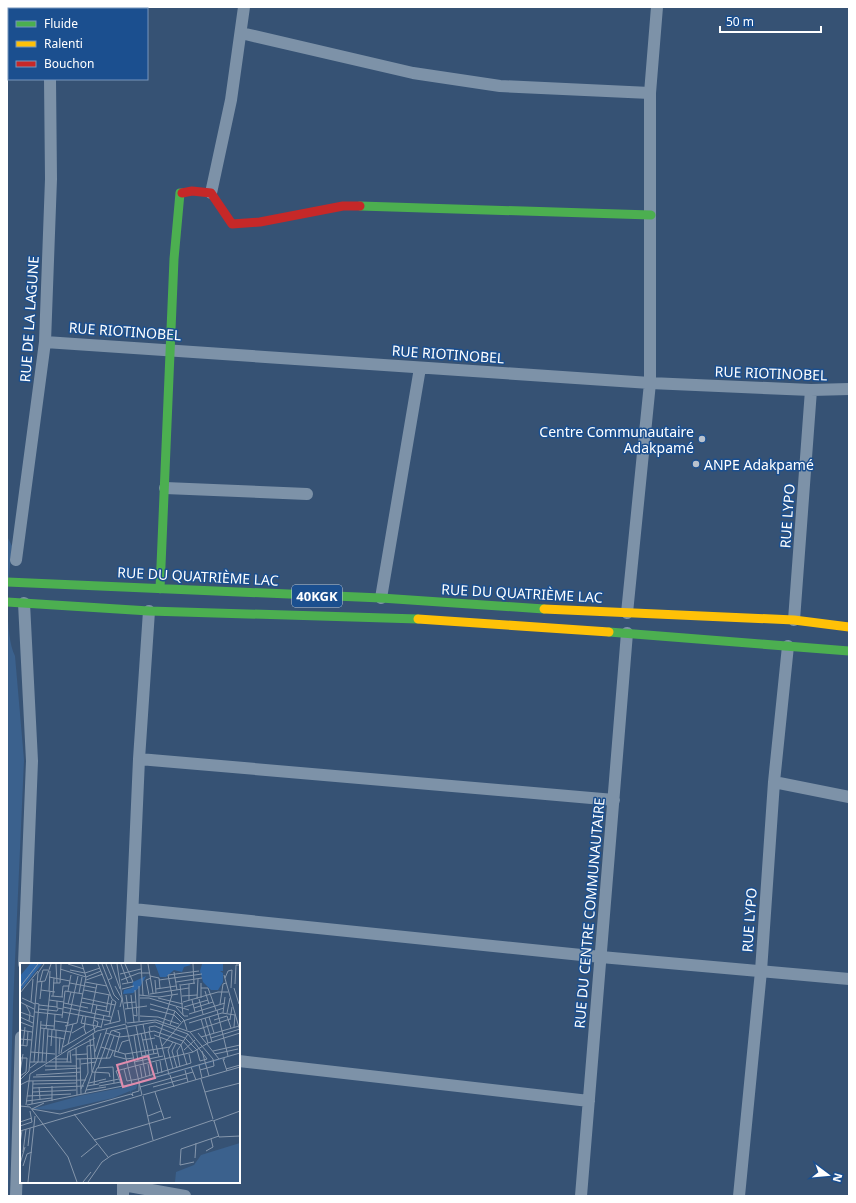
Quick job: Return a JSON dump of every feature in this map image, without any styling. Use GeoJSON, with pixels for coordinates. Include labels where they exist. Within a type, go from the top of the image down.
{"type":"FeatureCollection","features":[{"type":"Feature","properties":{"kind":"main road"},"geometry":{"type":"LineString","coordinates":[[160,589],[172,349],[174,258],[180,193],[192,191],[211,193],[232,224],[260,222],[343,206],[651,215]]}},
{"type":"Feature","properties":{"kind":"main road","name":"RUE DU QUATRIÈME LAC"},"geometry":{"type":"LineString","coordinates":[[7,582],[381,598],[546,609],[794,620],[849,627]]}},
{"type":"Feature","properties":{"kind":"main road","name":"40KGK"},"geometry":{"type":"LineString","coordinates":[[7,602],[149,611],[378,617],[546,626]]}},
{"type":"Feature","properties":{"kind":"main road"},"geometry":{"type":"LineString","coordinates":[[546,609],[546,626],[849,651]]}},
{"type":"Feature","properties":{"kind":"street"},"geometry":{"type":"LineString","coordinates":[[211,193],[231,100],[244,7]]}},
{"type":"Feature","properties":{"kind":"street"},"geometry":{"type":"LineString","coordinates":[[627,613],[650,383],[650,93],[657,7]]}},
{"type":"Feature","properties":{"kind":"street"},"geometry":{"type":"LineString","coordinates":[[241,33],[413,73],[500,86],[650,93]]}},
{"type":"Feature","properties":{"kind":"street","name":"RUE DE LA LAGUNE"},"geometry":{"type":"LineString","coordinates":[[16,560],[45,342],[51,178],[50,80]]}},
{"type":"Feature","properties":{"kind":"street","name":"RUE RIOTINOBEL"},"geometry":{"type":"LineString","coordinates":[[45,342],[172,349],[420,368],[650,383],[811,390],[849,389]]}},
{"type":"Feature","properties":{"kind":"street"},"geometry":{"type":"LineString","coordinates":[[381,598],[420,368]]}},
{"type":"Feature","properties":{"kind":"street","name":"RUE LYPO"},"geometry":{"type":"LineString","coordinates":[[794,620],[811,390]]}},
{"type":"Feature","properties":{"kind":"street"},"geometry":{"type":"LineString","coordinates":[[166,488],[307,494]]}},
{"type":"Feature","properties":{"kind":"street"},"geometry":{"type":"LineString","coordinates":[[24,602],[32,761],[24,963]]}},
{"type":"Feature","properties":{"kind":"street"},"geometry":{"type":"LineString","coordinates":[[130,963],[139,759],[149,611]]}},
{"type":"Feature","properties":{"kind":"street","name":"RUE DU CENTRE COMMUNAUTAIRE"},"geometry":{"type":"LineString","coordinates":[[582,1196],[627,633]]}},
{"type":"Feature","properties":{"kind":"street","name":"RUE LYPO"},"geometry":{"type":"LineString","coordinates":[[739,1196],[761,971],[774,782],[788,646]]}},
{"type":"Feature","properties":{"kind":"street"},"geometry":{"type":"LineString","coordinates":[[139,759],[614,800]]}},
{"type":"Feature","properties":{"kind":"street"},"geometry":{"type":"LineString","coordinates":[[774,782],[849,797]]}},
{"type":"Feature","properties":{"kind":"street"},"geometry":{"type":"LineString","coordinates":[[133,909],[601,957],[849,979]]}},
{"type":"Feature","properties":{"kind":"street"},"geometry":{"type":"LineString","coordinates":[[240,1061],[589,1101]]}},
{"type":"Feature","properties":{"kind":"street"},"geometry":{"type":"LineString","coordinates":[[16,1196],[20,1069]]}},
{"type":"Feature","properties":{"kind":"street"},"geometry":{"type":"LineString","coordinates":[[123,1188],[185,1196]]}},
{"type":"Feature","properties":{"kind":"water"},"geometry":{"type":"Polygon","coordinates":[[[7,536],[12,546],[8,602],[9,632],[11,645],[15,656],[24,760],[13,1005],[8,1196],[7,536]]]}},
{"type":"Feature","properties":{"kind":"traffic: fast"},"geometry":{"type":"LineString","coordinates":[[160,589],[174,259],[180,193],[182,193]]}},
{"type":"Feature","properties":{"kind":"traffic: fast"},"geometry":{"type":"LineString","coordinates":[[360,206],[651,215]]}},
{"type":"Feature","properties":{"kind":"traffic: fast"},"geometry":{"type":"LineString","coordinates":[[7,582],[381,598],[544,609]]}},
{"type":"Feature","properties":{"kind":"traffic: fast"},"geometry":{"type":"LineString","coordinates":[[7,602],[149,611],[418,619]]}},
{"type":"Feature","properties":{"kind":"traffic: fast"},"geometry":{"type":"LineString","coordinates":[[609,632],[849,651]]}},
{"type":"Feature","properties":{"kind":"traffic: slow"},"geometry":{"type":"LineString","coordinates":[[544,609],[794,620],[849,627]]}},
{"type":"Feature","properties":{"kind":"traffic: slow"},"geometry":{"type":"LineString","coordinates":[[418,619],[609,632]]}},
{"type":"Feature","properties":{"kind":"traffic: jam"},"geometry":{"type":"LineString","coordinates":[[182,193],[192,191],[211,193],[232,224],[260,222],[343,206],[360,206]]}},
{"type":"Feature","properties":{"kind":"place","name":"Centre Communautaire Adakpamé"},"geometry":{"type":"Point","coordinates":[702,439]}},
{"type":"Feature","properties":{"kind":"place","name":"ANPE Adakpamé"},"geometry":{"type":"Point","coordinates":[696,464]}}]}
